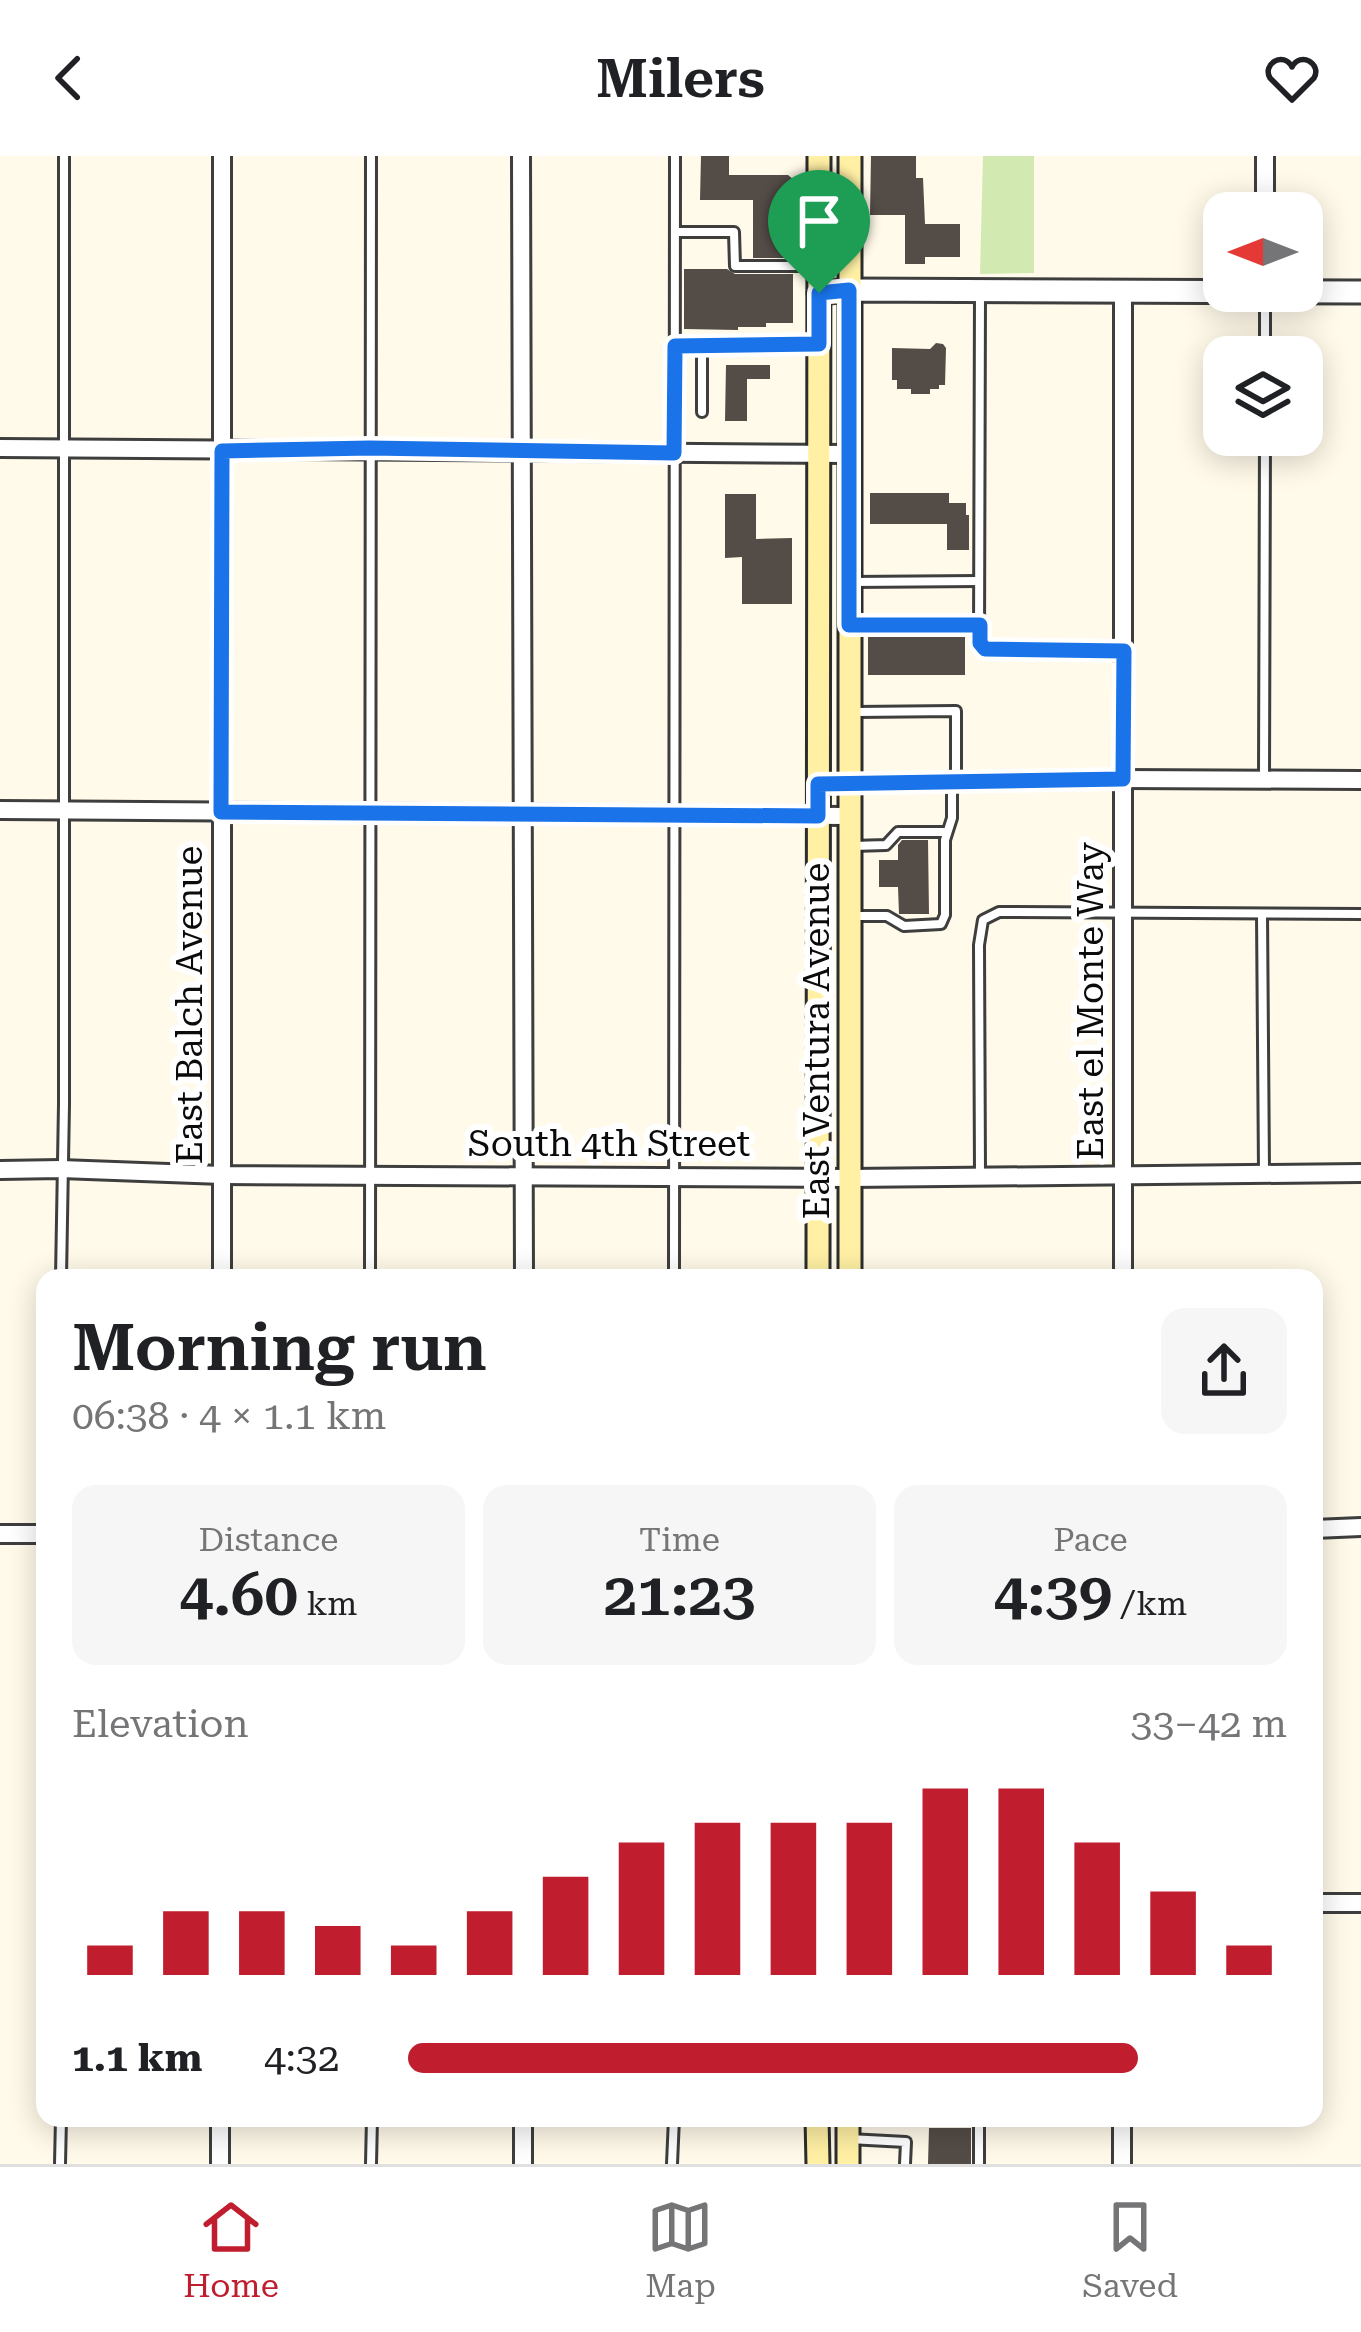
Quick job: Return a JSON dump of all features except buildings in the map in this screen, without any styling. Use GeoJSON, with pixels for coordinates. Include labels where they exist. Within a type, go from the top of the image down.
{"type":"FeatureCollection","features":[{"type":"Feature","properties":{"kind":"main road","name":"East Ventura Avenue"},"geometry":{"type":"LineString","coordinates":[[818,1269],[819,156]]}},
{"type":"Feature","properties":{"kind":"main road","name":"East Ventura Avenue"},"geometry":{"type":"LineString","coordinates":[[850,156],[850,1269]]}},
{"type":"Feature","properties":{"kind":"main road"},"geometry":{"type":"LineString","coordinates":[[817,2127],[818,2164]]}},
{"type":"Feature","properties":{"kind":"main road"},"geometry":{"type":"LineString","coordinates":[[848,2128],[848,2164]]}},
{"type":"Feature","properties":{"kind":"street","name":"East Balch Avenue"},"geometry":{"type":"LineString","coordinates":[[222,156],[222,1269]]}},
{"type":"Feature","properties":{"kind":"street"},"geometry":{"type":"LineString","coordinates":[[520,156],[524,1269]]}},
{"type":"Feature","properties":{"kind":"street"},"geometry":{"type":"LineString","coordinates":[[1265,156],[1265,192]]}},
{"type":"Feature","properties":{"kind":"street"},"geometry":{"type":"LineString","coordinates":[[819,293],[1203,292]]}},
{"type":"Feature","properties":{"kind":"street"},"geometry":{"type":"LineString","coordinates":[[1323,292],[1361,292]]}},
{"type":"Feature","properties":{"kind":"street","name":"East el Monte Way"},"geometry":{"type":"LineString","coordinates":[[1123,1269],[1124,293]]}},
{"type":"Feature","properties":{"kind":"street"},"geometry":{"type":"LineString","coordinates":[[0,448],[850,454]]}},
{"type":"Feature","properties":{"kind":"street"},"geometry":{"type":"LineString","coordinates":[[818,784],[1361,780]]}},
{"type":"Feature","properties":{"kind":"street"},"geometry":{"type":"LineString","coordinates":[[0,810],[848,816]]}},
{"type":"Feature","properties":{"kind":"street","name":"South 4th Street"},"geometry":{"type":"LineString","coordinates":[[0,1170],[818,1178],[1361,1172]]}},
{"type":"Feature","properties":{"kind":"street"},"geometry":{"type":"LineString","coordinates":[[1323,1528],[1361,1527]]}},
{"type":"Feature","properties":{"kind":"street"},"geometry":{"type":"LineString","coordinates":[[0,1534],[36,1534]]}},
{"type":"Feature","properties":{"kind":"street"},"geometry":{"type":"LineString","coordinates":[[1323,1903],[1361,1903]]}},
{"type":"Feature","properties":{"kind":"street"},"geometry":{"type":"LineString","coordinates":[[220,2127],[220,2164]]}},
{"type":"Feature","properties":{"kind":"street"},"geometry":{"type":"LineString","coordinates":[[523,2127],[523,2164]]}},
{"type":"Feature","properties":{"kind":"street"},"geometry":{"type":"LineString","coordinates":[[1122,2127],[1122,2164]]}},
{"type":"Feature","properties":{"kind":"lane"},"geometry":{"type":"LineString","coordinates":[[62,1269],[64,156]]}},
{"type":"Feature","properties":{"kind":"lane"},"geometry":{"type":"LineString","coordinates":[[370,1269],[371,156]]}},
{"type":"Feature","properties":{"kind":"lane"},"geometry":{"type":"LineString","coordinates":[[674,1269],[675,156]]}},
{"type":"Feature","properties":{"kind":"lane"},"geometry":{"type":"LineString","coordinates":[[675,232],[734,232],[735,266],[819,266]]}},
{"type":"Feature","properties":{"kind":"lane"},"geometry":{"type":"LineString","coordinates":[[980,290],[980,643],[985,649],[1124,651]]}},
{"type":"Feature","properties":{"kind":"lane"},"geometry":{"type":"LineString","coordinates":[[675,346],[819,344]]}},
{"type":"Feature","properties":{"kind":"lane"},"geometry":{"type":"LineString","coordinates":[[701,345],[702,412]]}},
{"type":"Feature","properties":{"kind":"lane"},"geometry":{"type":"LineString","coordinates":[[1264,779],[1265,456]]}},
{"type":"Feature","properties":{"kind":"lane"},"geometry":{"type":"LineString","coordinates":[[849,582],[980,581]]}},
{"type":"Feature","properties":{"kind":"lane"},"geometry":{"type":"LineString","coordinates":[[849,625],[980,625]]}},
{"type":"Feature","properties":{"kind":"lane"},"geometry":{"type":"LineString","coordinates":[[849,712],[956,711],[941,924],[904,926],[887,916],[849,916]]}},
{"type":"Feature","properties":{"kind":"lane"},"geometry":{"type":"LineString","coordinates":[[848,846],[886,845],[898,832],[947,832]]}},
{"type":"Feature","properties":{"kind":"lane"},"geometry":{"type":"LineString","coordinates":[[980,1175],[979,944],[983,920],[999,912],[1361,914]]}},
{"type":"Feature","properties":{"kind":"lane"},"geometry":{"type":"LineString","coordinates":[[1262,914],[1264,1173]]}},
{"type":"Feature","properties":{"kind":"lane"},"geometry":{"type":"LineString","coordinates":[[61,2127],[61,2164]]}},
{"type":"Feature","properties":{"kind":"lane"},"geometry":{"type":"LineString","coordinates":[[371,2164],[372,2127]]}},
{"type":"Feature","properties":{"kind":"lane"},"geometry":{"type":"LineString","coordinates":[[672,2164],[674,2127]]}},
{"type":"Feature","properties":{"kind":"lane"},"geometry":{"type":"LineString","coordinates":[[979,2164],[980,2127]]}},
{"type":"Feature","properties":{"kind":"lane"},"geometry":{"type":"LineString","coordinates":[[848,2128],[906,2142],[905,2164]]}},
{"type":"Feature","properties":{"kind":"green space"},"geometry":{"type":"Polygon","coordinates":[[[983,156],[1034,156],[1034,273],[980,274],[983,156]]]}},
{"type":"Feature","properties":{"kind":"route"},"geometry":{"type":"LineString","coordinates":[[849,290],[849,625],[980,625],[980,643],[985,649],[1124,651],[1123,779],[818,784],[818,816],[221,812],[222,451],[370,448],[674,453],[675,346],[819,344],[819,293],[849,290]]}}]}
